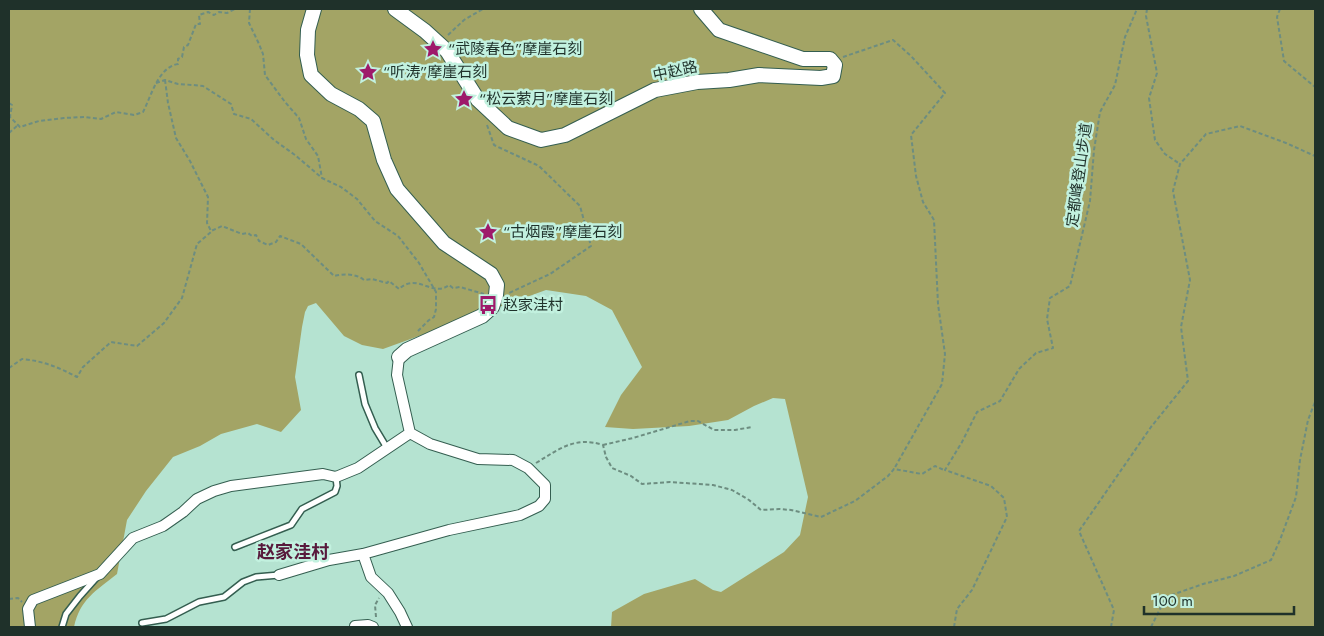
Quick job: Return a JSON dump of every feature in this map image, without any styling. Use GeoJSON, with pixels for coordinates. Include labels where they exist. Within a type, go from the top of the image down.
{"type":"FeatureCollection","features":[{"type":"Feature","properties":{"kind":"street"},"geometry":{"type":"LineString","coordinates":[[314,9],[308,30],[307,55],[311,75],[331,94],[359,109],[373,121],[384,160],[397,189],[444,243],[491,274],[497,286],[492,307],[482,316],[407,350],[399,357],[397,374],[410,434]]}},
{"type":"Feature","properties":{"kind":"street","name":"中赵路"},"geometry":{"type":"LineString","coordinates":[[395,9],[425,31],[447,51],[478,100],[508,128],[541,140],[565,135],[655,90],[758,74],[822,78],[834,76],[836,65],[831,61]]}},
{"type":"Feature","properties":{"kind":"street"},"geometry":{"type":"LineString","coordinates":[[701,9],[719,30],[803,59],[831,61]]}},
{"type":"Feature","properties":{"kind":"street"},"geometry":{"type":"LineString","coordinates":[[30,627],[28,609],[32,600],[100,574],[133,538],[163,526],[198,499],[214,491],[231,486],[323,474],[336,477],[358,468],[410,434]]}},
{"type":"Feature","properties":{"kind":"street"},"geometry":{"type":"LineString","coordinates":[[278,575],[329,560],[363,554],[449,530],[520,515],[539,506],[544,499],[545,485],[528,468],[513,460],[478,459],[430,444],[410,434]]}},
{"type":"Feature","properties":{"kind":"street"},"geometry":{"type":"LineString","coordinates":[[363,554],[371,577],[385,590],[400,612],[407,627]]}},
{"type":"Feature","properties":{"kind":"street"},"geometry":{"type":"LineString","coordinates":[[356,626],[375,624]]}},
{"type":"Feature","properties":{"kind":"lane"},"geometry":{"type":"LineString","coordinates":[[359,375],[365,404],[375,428],[387,448]]}},
{"type":"Feature","properties":{"kind":"lane"},"geometry":{"type":"LineString","coordinates":[[235,547],[291,525],[302,510],[335,492],[337,486],[336,477]]}},
{"type":"Feature","properties":{"kind":"lane"},"geometry":{"type":"LineString","coordinates":[[62,627],[66,614],[100,574]]}},
{"type":"Feature","properties":{"kind":"lane"},"geometry":{"type":"LineString","coordinates":[[142,623],[166,619],[199,602],[224,597],[243,582],[256,577],[278,575]]}},
{"type":"Feature","properties":{"kind":"path"},"geometry":{"type":"LineString","coordinates":[[9,103],[12,104],[10,117],[20,127],[64,118],[84,117],[101,119],[116,112],[134,115],[143,112],[158,79],[171,65],[178,64],[178,59],[182,57],[184,48],[188,45],[196,24],[200,24],[199,15],[208,12],[214,15],[219,12],[227,13],[235,9]]}},
{"type":"Feature","properties":{"kind":"path"},"geometry":{"type":"LineString","coordinates":[[250,9],[249,23],[262,54],[264,75],[299,118],[306,139],[318,156],[322,178]]}},
{"type":"Feature","properties":{"kind":"path"},"geometry":{"type":"LineString","coordinates":[[438,43],[464,20],[483,9]]}},
{"type":"Feature","properties":{"kind":"path","name":"定都峰登山步道"},"geometry":{"type":"LineString","coordinates":[[945,470],[977,412],[1000,401],[1019,369],[1036,352],[1053,348],[1047,319],[1050,298],[1070,286],[1090,201],[1094,150],[1100,112],[1115,85],[1125,37],[1137,9]]}},
{"type":"Feature","properties":{"kind":"path"},"geometry":{"type":"LineString","coordinates":[[1147,9],[1146,16],[1157,73],[1150,98],[1155,140],[1165,154],[1180,164]]}},
{"type":"Feature","properties":{"kind":"path"},"geometry":{"type":"LineString","coordinates":[[1280,9],[1277,17],[1284,61],[1315,87]]}},
{"type":"Feature","properties":{"kind":"path"},"geometry":{"type":"LineString","coordinates":[[602,445],[612,468],[632,476],[642,484],[670,482],[713,485],[732,490],[761,510],[791,510],[821,517],[855,500],[888,476],[894,469],[942,384],[945,354],[938,304],[934,220],[920,194],[911,135],[945,93],[911,56],[893,40],[831,61]]}},
{"type":"Feature","properties":{"kind":"path"},"geometry":{"type":"LineString","coordinates":[[156,83],[165,80],[178,84],[203,86],[222,97],[231,104],[234,114],[251,120],[322,178],[358,199],[375,221],[398,236],[419,263],[436,292],[434,317],[412,337],[418,346]]}},
{"type":"Feature","properties":{"kind":"path"},"geometry":{"type":"LineString","coordinates":[[165,80],[176,138],[208,197],[207,223],[211,232]]}},
{"type":"Feature","properties":{"kind":"path"},"geometry":{"type":"LineString","coordinates":[[9,368],[22,359],[38,360],[77,377],[83,367],[111,342],[137,346],[164,323],[182,298],[198,244],[211,232],[222,226],[242,234],[256,235],[259,241],[268,245],[276,242],[280,236],[301,244],[334,276],[345,274],[359,276],[364,280],[372,279],[387,283],[389,281],[399,289],[404,284],[416,283],[434,289],[445,289],[449,285],[495,299],[550,274],[591,246],[580,206],[540,166],[494,145],[484,118]]}},
{"type":"Feature","properties":{"kind":"path"},"geometry":{"type":"LineString","coordinates":[[9,133],[18,125]]}},
{"type":"Feature","properties":{"kind":"path"},"geometry":{"type":"LineString","coordinates":[[1111,627],[1114,610],[1079,531],[1151,427],[1188,382],[1182,327],[1190,280],[1173,191],[1180,164],[1206,134],[1240,126],[1315,156]]}},
{"type":"Feature","properties":{"kind":"path"},"geometry":{"type":"LineString","coordinates":[[1151,627],[1166,597],[1203,584],[1234,576],[1271,560],[1296,497],[1300,460],[1308,420],[1315,402]]}},
{"type":"Feature","properties":{"kind":"path"},"geometry":{"type":"LineString","coordinates":[[528,468],[562,447],[578,442],[593,442],[602,445],[690,421],[698,421],[714,430],[735,430],[752,427]]}},
{"type":"Feature","properties":{"kind":"path"},"geometry":{"type":"LineString","coordinates":[[894,469],[922,474],[935,466],[991,486],[1004,498],[1007,517],[972,590],[957,609],[954,627]]}},
{"type":"Feature","properties":{"kind":"path"},"geometry":{"type":"LineString","coordinates":[[375,624],[375,605],[385,590]]}},
{"type":"Feature","properties":{"kind":"path"},"geometry":{"type":"LineString","coordinates":[[9,599],[18,598],[28,609]]}},
{"type":"Feature","properties":{"kind":"green space"},"geometry":{"type":"Polygon","coordinates":[[[9,9],[1315,9],[1315,627],[611,627],[612,612],[644,594],[695,579],[713,590],[721,592],[784,552],[800,535],[808,497],[785,399],[773,398],[728,420],[689,426],[633,429],[605,427],[621,395],[642,367],[612,310],[586,296],[546,290],[383,349],[362,345],[344,336],[316,303],[308,306],[302,327],[295,377],[301,410],[281,432],[257,424],[221,434],[200,446],[173,457],[146,491],[127,520],[117,574],[85,602],[80,609],[74,627],[9,627],[9,9]]]}},
{"type":"Feature","properties":{"kind":"place","name":"“武陵春色”摩崖石刻"},"geometry":{"type":"Point","coordinates":[433,49]}},
{"type":"Feature","properties":{"kind":"place","name":"“听涛”摩崖石刻"},"geometry":{"type":"Point","coordinates":[368,72]}},
{"type":"Feature","properties":{"kind":"place","name":"“松云萦月”摩崖石刻"},"geometry":{"type":"Point","coordinates":[464,99]}},
{"type":"Feature","properties":{"kind":"place","name":"“古烟霞”摩崖石刻"},"geometry":{"type":"Point","coordinates":[488,232]}},
{"type":"Feature","properties":{"kind":"place","name":"赵家洼村"},"geometry":{"type":"Point","coordinates":[488,305]}},
{"type":"Feature","properties":{"kind":"district","name":"赵家洼村"},"geometry":{"type":"Point","coordinates":[293,552]}}]}
